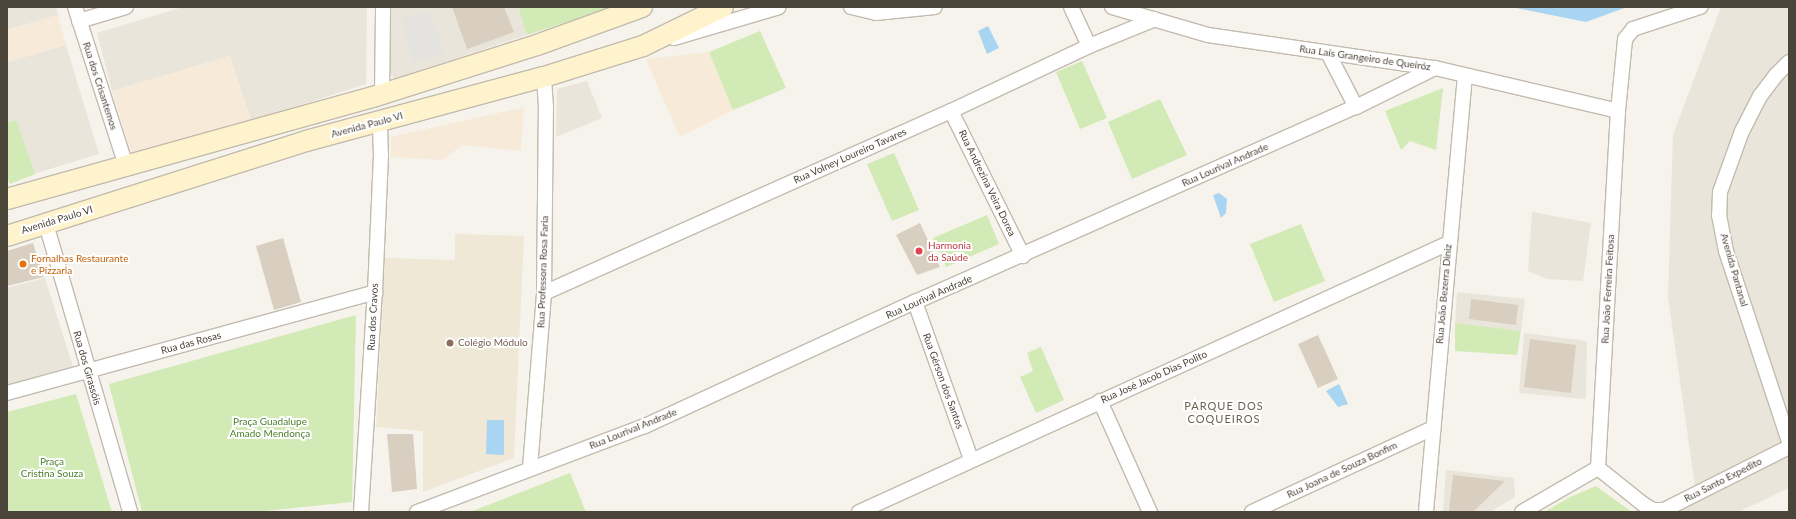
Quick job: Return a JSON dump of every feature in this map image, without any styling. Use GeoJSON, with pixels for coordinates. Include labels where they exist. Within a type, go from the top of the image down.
{"type":"FeatureCollection","features":[{"type":"Feature","properties":{"kind":"main road"},"geometry":{"type":"LineString","coordinates":[[7,199],[382,94],[537,45],[642,7]]}},
{"type":"Feature","properties":{"kind":"main road","name":"Avenida Paulo VI"},"geometry":{"type":"LineString","coordinates":[[7,236],[306,141],[544,77],[642,46],[723,7]]}},
{"type":"Feature","properties":{"kind":"street","name":"Rua dos Crisantemos"},"geometry":{"type":"LineString","coordinates":[[75,7],[126,166]]}},
{"type":"Feature","properties":{"kind":"street"},"geometry":{"type":"LineString","coordinates":[[80,21],[126,7]]}},
{"type":"Feature","properties":{"kind":"street"},"geometry":{"type":"LineString","coordinates":[[382,94],[383,7]]}},
{"type":"Feature","properties":{"kind":"street"},"geometry":{"type":"LineString","coordinates":[[851,7],[876,13],[935,7]]}},
{"type":"Feature","properties":{"kind":"street"},"geometry":{"type":"LineString","coordinates":[[1071,7],[1089,46]]}},
{"type":"Feature","properties":{"kind":"street","name":"Rua Laís Grangeiro de Queiróz"},"geometry":{"type":"LineString","coordinates":[[1112,7],[1208,35],[1435,68],[1618,111]]}},
{"type":"Feature","properties":{"kind":"street","name":"Rua João Ferreira Feitosa"},"geometry":{"type":"LineString","coordinates":[[1598,468],[1618,111],[1628,34],[1633,29],[1700,7]]}},
{"type":"Feature","properties":{"kind":"street"},"geometry":{"type":"LineString","coordinates":[[642,46],[714,28],[773,8]]}},
{"type":"Feature","properties":{"kind":"street","name":"Rua Volney Loureiro Tavares"},"geometry":{"type":"LineString","coordinates":[[544,293],[951,111],[1089,46],[1155,19]]}},
{"type":"Feature","properties":{"kind":"street"},"geometry":{"type":"LineString","coordinates":[[1328,53],[1356,107]]}},
{"type":"Feature","properties":{"kind":"street","name":"Avenida Pantanal"},"geometry":{"type":"LineString","coordinates":[[1789,62],[1776,74],[1760,96],[1742,131],[1720,192],[1719,215],[1726,251],[1789,442]]}},
{"type":"Feature","properties":{"kind":"street","name":"Rua Lourival Andrade"},"geometry":{"type":"LineString","coordinates":[[417,512],[530,468],[645,426],[915,302],[1023,256],[1356,107],[1435,68]]}},
{"type":"Feature","properties":{"kind":"street","name":"Rua João Bezerra Diniz"},"geometry":{"type":"LineString","coordinates":[[1426,512],[1448,243],[1465,76]]}},
{"type":"Feature","properties":{"kind":"street","name":"Rua Professora Rosa Faria"},"geometry":{"type":"LineString","coordinates":[[530,468],[544,293],[546,107],[544,77]]}},
{"type":"Feature","properties":{"kind":"street","name":"Rua Andrezina Veira Dorea"},"geometry":{"type":"LineString","coordinates":[[951,111],[1023,256]]}},
{"type":"Feature","properties":{"kind":"street","name":"Rua dos Cravos"},"geometry":{"type":"LineString","coordinates":[[361,512],[375,292],[381,156],[380,122]]}},
{"type":"Feature","properties":{"kind":"street","name":"Rua dos Girassóis"},"geometry":{"type":"LineString","coordinates":[[46,224],[130,512]]}},
{"type":"Feature","properties":{"kind":"street","name":"Rua José Jacob Dias Polito"},"geometry":{"type":"LineString","coordinates":[[859,512],[971,459],[1448,243]]}},
{"type":"Feature","properties":{"kind":"street","name":"Rua das Rosas"},"geometry":{"type":"LineString","coordinates":[[7,393],[375,292]]}},
{"type":"Feature","properties":{"kind":"street","name":"Rua Gérson dos Santos"},"geometry":{"type":"LineString","coordinates":[[915,302],[971,459]]}},
{"type":"Feature","properties":{"kind":"street"},"geometry":{"type":"LineString","coordinates":[[1100,401],[1150,512]]}},
{"type":"Feature","properties":{"kind":"street","name":"Rua Joana de Souza Bonfim"},"geometry":{"type":"LineString","coordinates":[[1252,512],[1433,428]]}},
{"type":"Feature","properties":{"kind":"street","name":"Rua Santo Expedito"},"geometry":{"type":"LineString","coordinates":[[1598,468],[1643,504],[1653,510],[1664,510],[1789,447]]}},
{"type":"Feature","properties":{"kind":"street"},"geometry":{"type":"LineString","coordinates":[[1522,512],[1598,468]]}},
{"type":"Feature","properties":{"kind":"shaded area"},"geometry":{"type":"Polygon","coordinates":[[[7,7],[56,7],[58,15],[7,30],[7,7]]]}},
{"type":"Feature","properties":{"kind":"shaded area"},"geometry":{"type":"Polygon","coordinates":[[[183,7],[367,7],[366,84],[251,121],[230,56],[112,91],[97,33],[183,7]]]}},
{"type":"Feature","properties":{"kind":"shaded area"},"geometry":{"type":"Polygon","coordinates":[[[391,7],[518,7],[527,35],[394,79],[388,68],[391,7]]]}},
{"type":"Feature","properties":{"kind":"shaded area"},"geometry":{"type":"Polygon","coordinates":[[[1721,7],[1789,7],[1789,488],[1738,512],[1655,512],[1696,493],[1668,297],[1673,135],[1721,7]]]}},
{"type":"Feature","properties":{"kind":"shaded area"},"geometry":{"type":"Polygon","coordinates":[[[430,10],[444,53],[413,63],[401,19],[430,10]]]}},
{"type":"Feature","properties":{"kind":"shaded area"},"geometry":{"type":"Polygon","coordinates":[[[58,15],[66,45],[7,62],[7,30],[58,15]]]}},
{"type":"Feature","properties":{"kind":"shaded area"},"geometry":{"type":"Polygon","coordinates":[[[66,45],[99,154],[7,182],[7,62],[66,45]]]}},
{"type":"Feature","properties":{"kind":"shaded area"},"geometry":{"type":"Polygon","coordinates":[[[709,52],[733,110],[680,137],[646,59],[709,52]]]}},
{"type":"Feature","properties":{"kind":"shaded area"},"geometry":{"type":"Polygon","coordinates":[[[230,56],[251,121],[132,155],[112,91],[230,56]]]}},
{"type":"Feature","properties":{"kind":"shaded area"},"geometry":{"type":"Polygon","coordinates":[[[587,81],[602,118],[556,137],[557,89],[587,81]]]}},
{"type":"Feature","properties":{"kind":"shaded area"},"geometry":{"type":"Polygon","coordinates":[[[524,107],[521,151],[462,145],[443,160],[391,157],[391,137],[524,107]]]}},
{"type":"Feature","properties":{"kind":"shaded area"},"geometry":{"type":"Polygon","coordinates":[[[1532,212],[1591,223],[1583,281],[1547,279],[1528,271],[1532,212]]]}},
{"type":"Feature","properties":{"kind":"shaded area","name":"Colégio Módulo"},"geometry":{"type":"Polygon","coordinates":[[[455,234],[524,236],[514,458],[423,492],[423,431],[376,427],[385,258],[455,260],[455,234]]]}},
{"type":"Feature","properties":{"kind":"shaded area"},"geometry":{"type":"Polygon","coordinates":[[[45,278],[73,367],[7,386],[7,288],[45,278]]]}},
{"type":"Feature","properties":{"kind":"shaded area"},"geometry":{"type":"Polygon","coordinates":[[[1457,292],[1525,299],[1521,331],[1455,324],[1457,292]]]}},
{"type":"Feature","properties":{"kind":"shaded area"},"geometry":{"type":"Polygon","coordinates":[[[1524,333],[1587,341],[1586,399],[1519,393],[1524,333]]]}},
{"type":"Feature","properties":{"kind":"shaded area"},"geometry":{"type":"Polygon","coordinates":[[[1446,470],[1514,478],[1515,497],[1490,512],[1443,512],[1446,470]]]}},
{"type":"Feature","properties":{"kind":"green space"},"geometry":{"type":"Polygon","coordinates":[[[518,7],[614,7],[527,35],[518,7]]]}},
{"type":"Feature","properties":{"kind":"green space"},"geometry":{"type":"Polygon","coordinates":[[[760,31],[786,88],[733,110],[709,52],[760,31]]]}},
{"type":"Feature","properties":{"kind":"green space"},"geometry":{"type":"Polygon","coordinates":[[[1082,61],[1107,118],[1080,129],[1056,72],[1082,61]]]}},
{"type":"Feature","properties":{"kind":"green space"},"geometry":{"type":"Polygon","coordinates":[[[1443,88],[1436,150],[1410,141],[1401,150],[1385,111],[1443,88]]]}},
{"type":"Feature","properties":{"kind":"green space"},"geometry":{"type":"Polygon","coordinates":[[[1160,99],[1187,155],[1132,179],[1108,122],[1160,99]]]}},
{"type":"Feature","properties":{"kind":"green space"},"geometry":{"type":"Polygon","coordinates":[[[16,120],[35,174],[10,184],[7,176],[7,123],[16,120]]]}},
{"type":"Feature","properties":{"kind":"green space"},"geometry":{"type":"Polygon","coordinates":[[[894,153],[919,210],[892,221],[867,164],[894,153]]]}},
{"type":"Feature","properties":{"kind":"green space"},"geometry":{"type":"Polygon","coordinates":[[[987,215],[999,244],[946,267],[933,238],[987,215]]]}},
{"type":"Feature","properties":{"kind":"green space"},"geometry":{"type":"Polygon","coordinates":[[[1301,224],[1325,281],[1274,302],[1250,244],[1301,224]]]}},
{"type":"Feature","properties":{"kind":"green space","name":"Praça Guadalupe Amado Mendonça"},"geometry":{"type":"Polygon","coordinates":[[[356,315],[352,502],[255,512],[142,512],[109,384],[356,315]]]}},
{"type":"Feature","properties":{"kind":"green space"},"geometry":{"type":"Polygon","coordinates":[[[1455,323],[1521,331],[1517,355],[1455,351],[1455,323]]]}},
{"type":"Feature","properties":{"kind":"green space"},"geometry":{"type":"Polygon","coordinates":[[[1041,347],[1064,400],[1036,413],[1020,377],[1033,371],[1027,353],[1041,347]]]}},
{"type":"Feature","properties":{"kind":"green space","name":"Praça Cristina Souza"},"geometry":{"type":"Polygon","coordinates":[[[76,394],[112,512],[7,512],[7,412],[76,394]]]}},
{"type":"Feature","properties":{"kind":"green space"},"geometry":{"type":"Polygon","coordinates":[[[570,473],[586,512],[470,512],[570,473]]]}},
{"type":"Feature","properties":{"kind":"green space"},"geometry":{"type":"Polygon","coordinates":[[[1596,486],[1632,512],[1544,512],[1570,497],[1596,486]]]}},
{"type":"Feature","properties":{"kind":"water"},"geometry":{"type":"Polygon","coordinates":[[[1511,7],[1627,7],[1586,22],[1511,7]]]}},
{"type":"Feature","properties":{"kind":"water"},"geometry":{"type":"Polygon","coordinates":[[[988,26],[999,48],[987,54],[978,31],[988,26]]]}},
{"type":"Feature","properties":{"kind":"water"},"geometry":{"type":"Polygon","coordinates":[[[1219,193],[1227,199],[1226,213],[1221,218],[1213,195],[1219,193]]]}},
{"type":"Feature","properties":{"kind":"water"},"geometry":{"type":"Polygon","coordinates":[[[1339,384],[1348,404],[1338,407],[1326,391],[1339,384]]]}},
{"type":"Feature","properties":{"kind":"water"},"geometry":{"type":"Polygon","coordinates":[[[487,420],[504,420],[504,455],[486,454],[487,420]]]}},
{"type":"Feature","properties":{"kind":"building"},"geometry":{"type":"Polygon","coordinates":[[[452,7],[504,7],[514,32],[467,49],[452,7]]]}},
{"type":"Feature","properties":{"kind":"building","name":"Harmonia da Saúde"},"geometry":{"type":"Polygon","coordinates":[[[920,223],[940,267],[917,275],[896,235],[920,223]]]}},
{"type":"Feature","properties":{"kind":"building"},"geometry":{"type":"Polygon","coordinates":[[[283,238],[301,302],[274,310],[256,246],[283,238]]]}},
{"type":"Feature","properties":{"kind":"building","name":"Fornalhas Restaurante e Pizzaria"},"geometry":{"type":"Polygon","coordinates":[[[33,243],[44,277],[7,286],[7,251],[33,243]]]}},
{"type":"Feature","properties":{"kind":"building"},"geometry":{"type":"Polygon","coordinates":[[[1471,299],[1518,305],[1516,325],[1469,319],[1471,299]]]}},
{"type":"Feature","properties":{"kind":"building"},"geometry":{"type":"Polygon","coordinates":[[[1318,335],[1338,379],[1318,388],[1298,344],[1318,335]]]}},
{"type":"Feature","properties":{"kind":"building"},"geometry":{"type":"Polygon","coordinates":[[[1530,339],[1576,345],[1571,393],[1524,387],[1530,339]]]}},
{"type":"Feature","properties":{"kind":"building"},"geometry":{"type":"Polygon","coordinates":[[[387,434],[413,434],[417,489],[392,492],[387,434]]]}},
{"type":"Feature","properties":{"kind":"building"},"geometry":{"type":"Polygon","coordinates":[[[1453,475],[1505,481],[1473,512],[1449,512],[1453,475]]]}},
{"type":"Feature","properties":{"kind":"place","name":"Harmonia da Saúde"},"geometry":{"type":"Point","coordinates":[919,251]}},
{"type":"Feature","properties":{"kind":"place","name":"Fornalhas Restaurante e Pizzaria"},"geometry":{"type":"Point","coordinates":[23,264]}},
{"type":"Feature","properties":{"kind":"place","name":"Colégio Módulo"},"geometry":{"type":"Point","coordinates":[450,343]}},
{"type":"Feature","properties":{"kind":"district","name":"PARQUE DOS COQUEIROS"},"geometry":{"type":"Point","coordinates":[1224,413]}}]}
